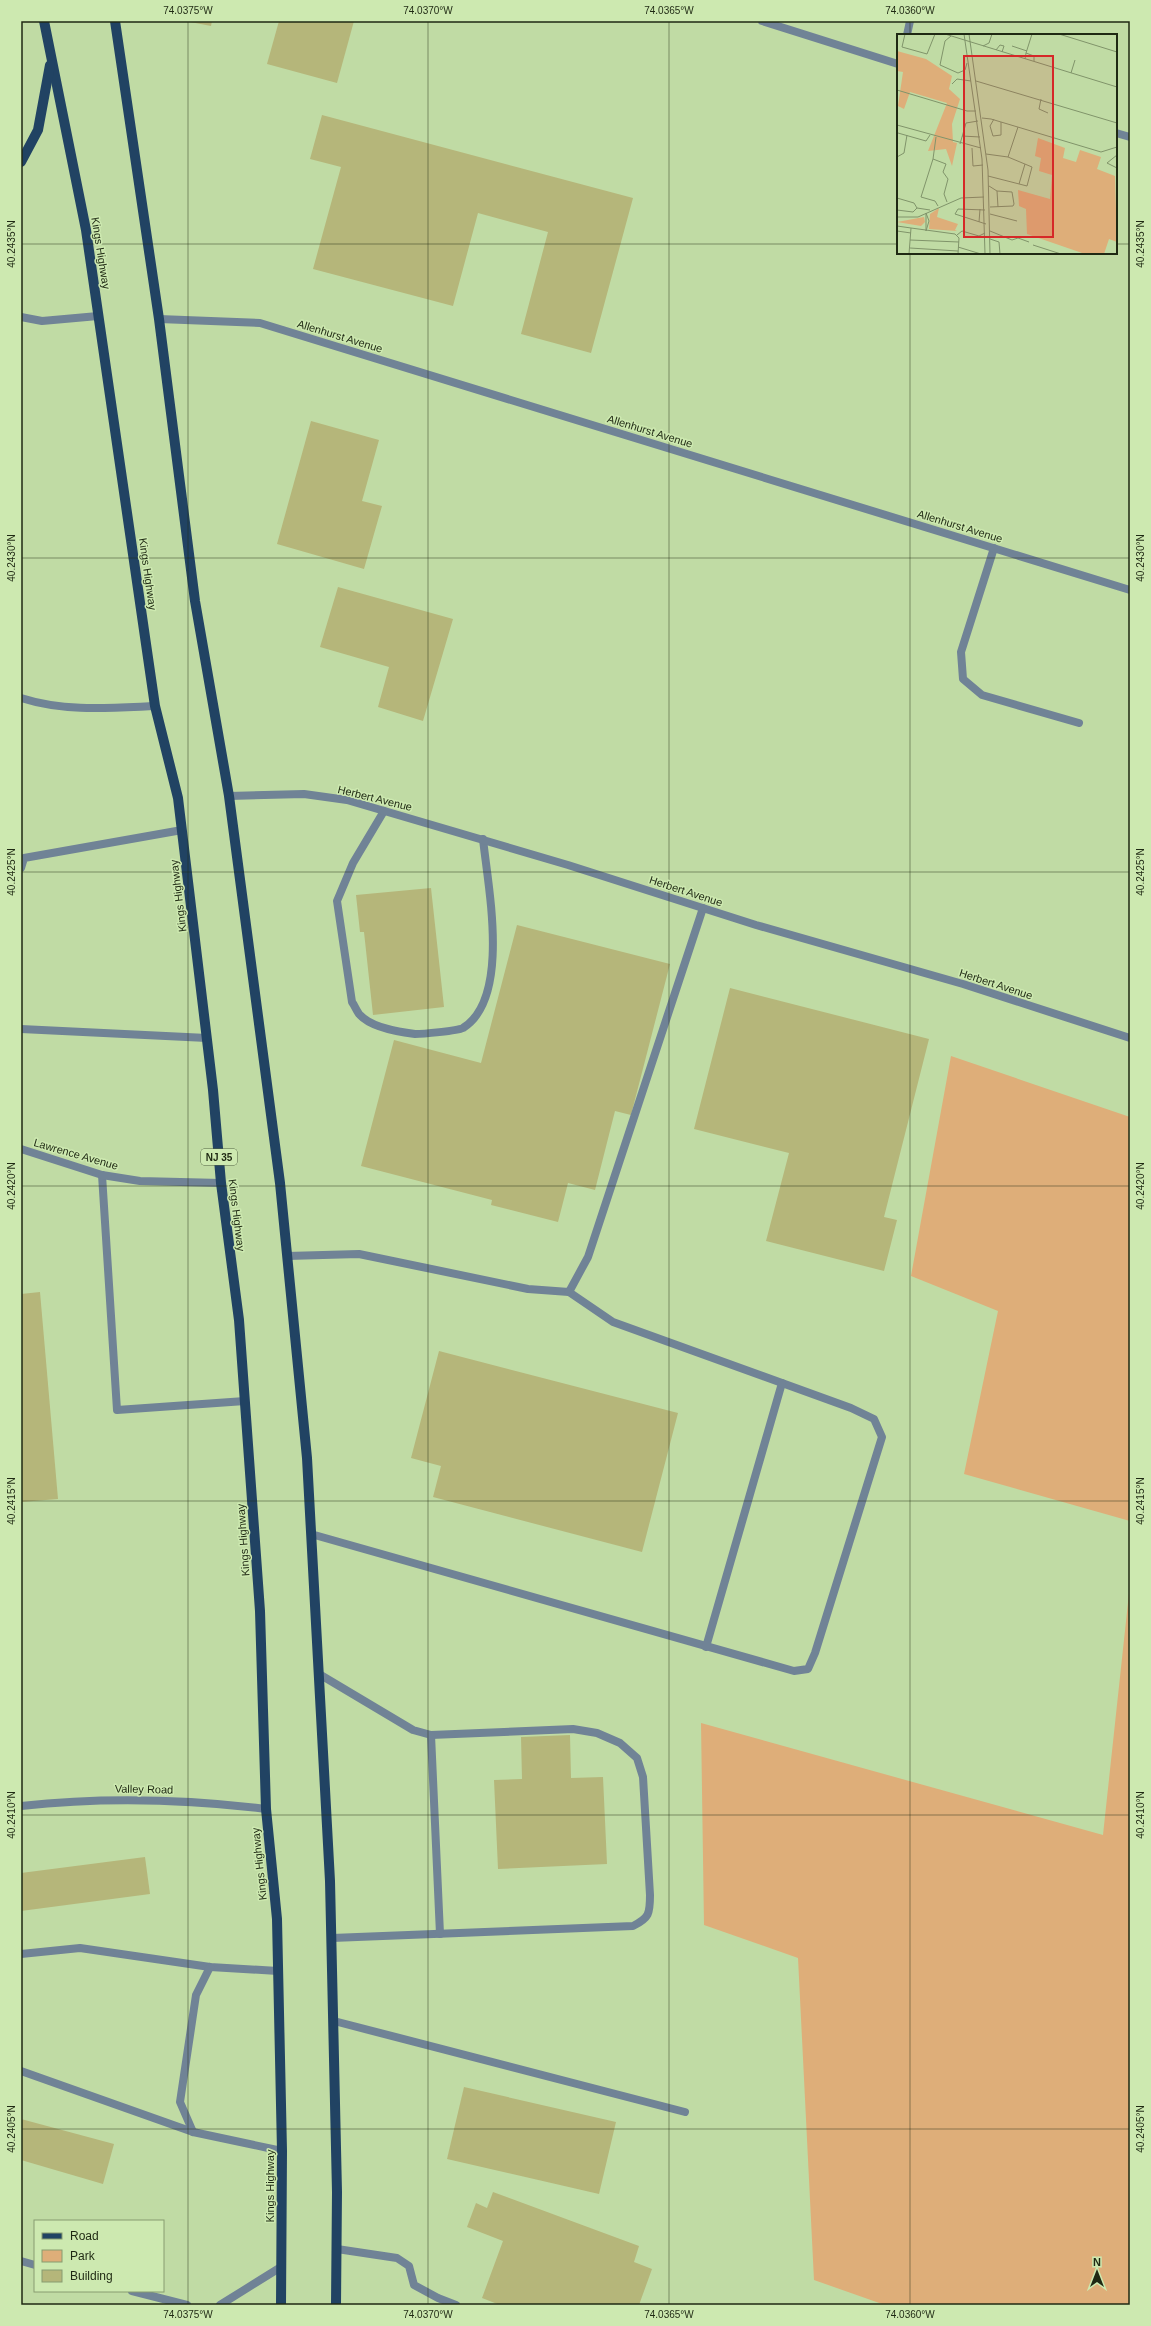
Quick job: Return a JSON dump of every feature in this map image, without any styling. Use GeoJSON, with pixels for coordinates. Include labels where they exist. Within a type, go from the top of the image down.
{"type":"FeatureCollection","features":[{"type":"Feature","properties":{"kind":"main road","name":"Kings Highway"},"geometry":{"type":"LineString","coordinates":[[44,21],[86,230],[155,706],[178,798],[207,1038],[221,1183],[239,1320],[260,1611],[266,1809],[277,1919],[282,2151],[281,2305]]}},
{"type":"Feature","properties":{"kind":"main road"},"geometry":{"type":"LineString","coordinates":[[115,21],[159,319],[195,601],[230,796],[279,1171],[307,1458],[332,1938],[337,2249],[336,2305]]}},
{"type":"Feature","properties":{"kind":"main road"},"geometry":{"type":"LineString","coordinates":[[21,162],[38,130],[51,59]]}},
{"type":"Feature","properties":{"kind":"street"},"geometry":{"type":"LineString","coordinates":[[762,21],[784,24],[897,64]]}},
{"type":"Feature","properties":{"kind":"street"},"geometry":{"type":"LineString","coordinates":[[907,34],[910,21]]}},
{"type":"Feature","properties":{"kind":"street"},"geometry":{"type":"LineString","coordinates":[[1117,133],[1130,137]]}},
{"type":"Feature","properties":{"kind":"street"},"geometry":{"type":"LineString","coordinates":[[21,317],[42,321],[98,316]]}},
{"type":"Feature","properties":{"kind":"street","name":"Allenhurst Avenue"},"geometry":{"type":"LineString","coordinates":[[159,319],[260,323],[1130,590]]}},
{"type":"Feature","properties":{"kind":"street"},"geometry":{"type":"LineString","coordinates":[[994,548],[961,652],[963,679],[982,695],[1079,723]]}},
{"type":"Feature","properties":{"kind":"street"},"geometry":{"type":"LineString","coordinates":[[21,698],[40,704],[83,709],[155,706]]}},
{"type":"Feature","properties":{"kind":"street","name":"Herbert Avenue"},"geometry":{"type":"LineString","coordinates":[[230,796],[304,794],[348,800],[702,908],[963,984],[1130,1038]]}},
{"type":"Feature","properties":{"kind":"street"},"geometry":{"type":"LineString","coordinates":[[384,811],[353,863],[337,901],[352,1002],[360,1016],[377,1025],[415,1034],[462,1029],[477,1016],[485,999],[493,967],[493,945],[483,840]]}},
{"type":"Feature","properties":{"kind":"street"},"geometry":{"type":"LineString","coordinates":[[21,868],[24,858],[182,830]]}},
{"type":"Feature","properties":{"kind":"street"},"geometry":{"type":"LineString","coordinates":[[569,1292],[588,1257],[702,908]]}},
{"type":"Feature","properties":{"kind":"street"},"geometry":{"type":"LineString","coordinates":[[21,1028],[207,1038]]}},
{"type":"Feature","properties":{"kind":"street","name":"Lawrence Avenue"},"geometry":{"type":"LineString","coordinates":[[21,1150],[102,1174],[140,1181],[221,1183]]}},
{"type":"Feature","properties":{"kind":"street"},"geometry":{"type":"LineString","coordinates":[[102,1174],[117,1410],[245,1401]]}},
{"type":"Feature","properties":{"kind":"street"},"geometry":{"type":"LineString","coordinates":[[287,1256],[359,1254],[528,1289],[569,1292],[613,1322],[851,1408],[874,1419],[882,1437],[808,1669],[794,1671],[311,1534]]}},
{"type":"Feature","properties":{"kind":"street"},"geometry":{"type":"LineString","coordinates":[[706,1647],[782,1383]]}},
{"type":"Feature","properties":{"kind":"street"},"geometry":{"type":"LineString","coordinates":[[319,1674],[414,1730],[431,1735],[573,1729],[598,1733],[620,1743],[636,1758],[643,1777],[650,1896],[650,1911],[645,1920],[633,1926],[332,1938]]}},
{"type":"Feature","properties":{"kind":"street"},"geometry":{"type":"LineString","coordinates":[[431,1735],[440,1934]]}},
{"type":"Feature","properties":{"kind":"street","name":"Valley Road"},"geometry":{"type":"LineString","coordinates":[[21,1806],[62,1802],[164,1799],[266,1809]]}},
{"type":"Feature","properties":{"kind":"street"},"geometry":{"type":"LineString","coordinates":[[21,1954],[80,1948],[210,1967],[278,1971]]}},
{"type":"Feature","properties":{"kind":"street"},"geometry":{"type":"LineString","coordinates":[[193,2132],[180,2102],[196,1995],[210,1967]]}},
{"type":"Feature","properties":{"kind":"street"},"geometry":{"type":"LineString","coordinates":[[334,2021],[685,2112]]}},
{"type":"Feature","properties":{"kind":"street"},"geometry":{"type":"LineString","coordinates":[[21,2071],[193,2132],[282,2151]]}},
{"type":"Feature","properties":{"kind":"street"},"geometry":{"type":"LineString","coordinates":[[337,2249],[397,2258],[409,2266],[414,2285],[438,2298],[456,2305]]}},
{"type":"Feature","properties":{"kind":"street"},"geometry":{"type":"LineString","coordinates":[[21,2261],[34,2265]]}},
{"type":"Feature","properties":{"kind":"street"},"geometry":{"type":"LineString","coordinates":[[220,2305],[281,2267]]}},
{"type":"Feature","properties":{"kind":"street"},"geometry":{"type":"LineString","coordinates":[[136,2292],[187,2305]]}},
{"type":"Feature","properties":{"kind":"green space"},"geometry":{"type":"Polygon","coordinates":[[[951,1056],[1130,1117],[1130,1521],[964,1474],[998,1311],[911,1276],[951,1056]]]}},
{"type":"Feature","properties":{"kind":"green space"},"geometry":{"type":"Polygon","coordinates":[[[1130,1584],[1130,2305],[885,2305],[814,2280],[798,1958],[704,1925],[701,1723],[1103,1835],[1130,1584]]]}},
{"type":"Feature","properties":{"kind":"building"},"geometry":{"type":"Polygon","coordinates":[[[185,21],[212,21],[211,26],[185,21]]]}},
{"type":"Feature","properties":{"kind":"building"},"geometry":{"type":"Polygon","coordinates":[[[279,21],[354,21],[337,83],[267,64],[279,21]]]}},
{"type":"Feature","properties":{"kind":"building"},"geometry":{"type":"Polygon","coordinates":[[[322,115],[633,198],[591,353],[521,334],[548,232],[478,213],[453,306],[313,269],[341,167],[310,159],[322,115]]]}},
{"type":"Feature","properties":{"kind":"building"},"geometry":{"type":"Polygon","coordinates":[[[311,421],[379,440],[362,501],[382,506],[364,569],[277,544],[311,421]]]}},
{"type":"Feature","properties":{"kind":"building"},"geometry":{"type":"Polygon","coordinates":[[[338,587],[453,619],[423,721],[378,707],[389,667],[320,647],[338,587]]]}},
{"type":"Feature","properties":{"kind":"building"},"geometry":{"type":"Polygon","coordinates":[[[431,888],[444,1007],[373,1015],[364,932],[360,932],[356,895],[431,888]]]}},
{"type":"Feature","properties":{"kind":"building"},"geometry":{"type":"Polygon","coordinates":[[[517,925],[670,964],[631,1115],[615,1111],[595,1190],[568,1183],[558,1222],[491,1205],[492,1200],[361,1166],[394,1040],[481,1063],[517,925]]]}},
{"type":"Feature","properties":{"kind":"building"},"geometry":{"type":"Polygon","coordinates":[[[730,988],[929,1039],[884,1217],[897,1220],[884,1271],[766,1241],[789,1153],[694,1129],[730,988]]]}},
{"type":"Feature","properties":{"kind":"building"},"geometry":{"type":"Polygon","coordinates":[[[40,1292],[58,1499],[21,1502],[21,1294],[40,1292]]]}},
{"type":"Feature","properties":{"kind":"building"},"geometry":{"type":"Polygon","coordinates":[[[439,1351],[678,1413],[642,1552],[433,1497],[441,1466],[411,1458],[439,1351]]]}},
{"type":"Feature","properties":{"kind":"building"},"geometry":{"type":"Polygon","coordinates":[[[570,1735],[571,1778],[603,1777],[607,1864],[498,1869],[494,1780],[522,1779],[521,1737],[570,1735]]]}},
{"type":"Feature","properties":{"kind":"building"},"geometry":{"type":"Polygon","coordinates":[[[145,1857],[150,1894],[21,1911],[21,1873],[145,1857]]]}},
{"type":"Feature","properties":{"kind":"building"},"geometry":{"type":"Polygon","coordinates":[[[464,2087],[616,2122],[599,2194],[447,2159],[464,2087]]]}},
{"type":"Feature","properties":{"kind":"building"},"geometry":{"type":"Polygon","coordinates":[[[21,2119],[114,2144],[103,2184],[21,2160],[21,2119]]]}},
{"type":"Feature","properties":{"kind":"building"},"geometry":{"type":"Polygon","coordinates":[[[493,2192],[639,2246],[634,2262],[652,2269],[639,2305],[500,2305],[482,2298],[503,2241],[467,2227],[476,2203],[487,2208],[493,2192]]]}}]}
